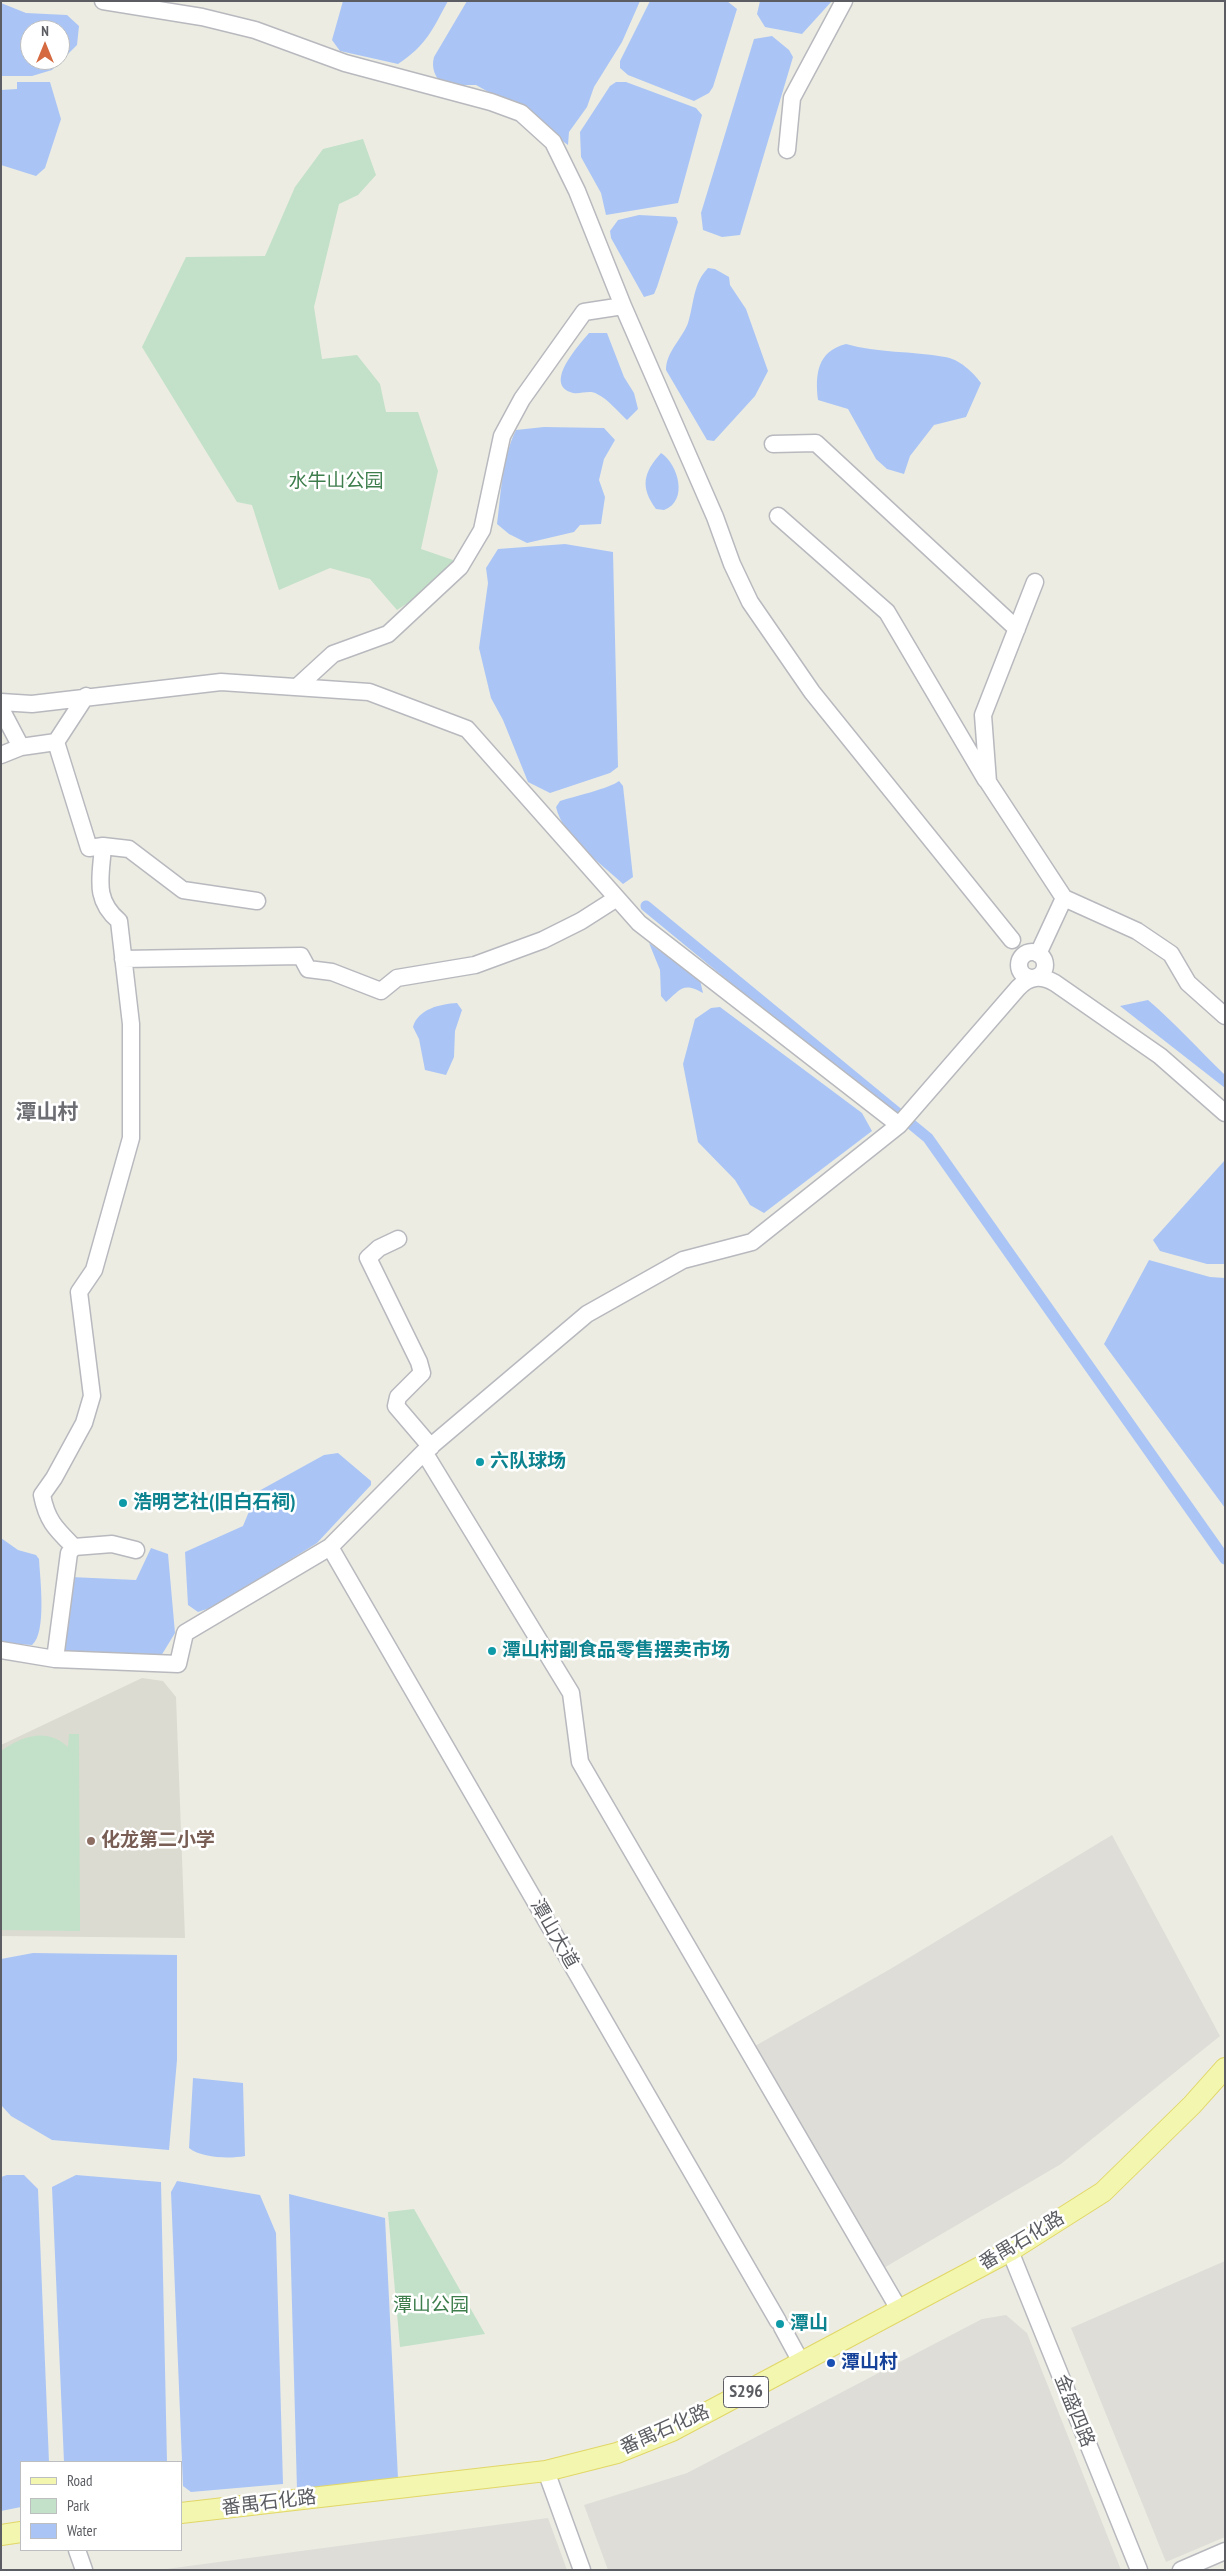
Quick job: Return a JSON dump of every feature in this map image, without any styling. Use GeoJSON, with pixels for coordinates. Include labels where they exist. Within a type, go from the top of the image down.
{"type":"FeatureCollection","features":[{"type":"Feature","properties":{"kind":"main road","name":"番禺石化路"},"geometry":{"type":"LineString","coordinates":[[182,2513],[546,2471],[617,2453],[672,2431],[1010,2251],[1103,2192],[1192,2105],[1225,2068]]}},
{"type":"Feature","properties":{"kind":"main road"},"geometry":{"type":"LineString","coordinates":[[1,2535],[20,2532]]}},
{"type":"Feature","properties":{"kind":"street"},"geometry":{"type":"LineString","coordinates":[[103,1],[202,17],[255,30],[345,63],[492,102],[520,113],[553,142],[577,191],[623,306],[715,517],[732,564],[750,602],[812,692],[1012,940],[1024,949],[1039,956],[1055,983]]}},
{"type":"Feature","properties":{"kind":"street"},"geometry":{"type":"LineString","coordinates":[[787,150],[792,98],[844,1]]}},
{"type":"Feature","properties":{"kind":"street"},"geometry":{"type":"LineString","coordinates":[[297,687],[333,654],[388,634],[460,567],[482,530],[502,436],[522,399],[584,312],[623,306]]}},
{"type":"Feature","properties":{"kind":"street"},"geometry":{"type":"LineString","coordinates":[[773,444],[816,443],[1017,629]]}},
{"type":"Feature","properties":{"kind":"street"},"geometry":{"type":"LineString","coordinates":[[778,516],[887,612],[988,782],[1064,898],[1137,931],[1171,954],[1188,983],[1225,1016]]}},
{"type":"Feature","properties":{"kind":"street"},"geometry":{"type":"LineString","coordinates":[[988,782],[984,715],[1035,582]]}},
{"type":"Feature","properties":{"kind":"street"},"geometry":{"type":"LineString","coordinates":[[1,702],[32,704],[86,696],[220,682],[369,692],[467,729],[639,923],[899,1126]]}},
{"type":"Feature","properties":{"kind":"street"},"geometry":{"type":"LineString","coordinates":[[1,755],[21,748],[56,742],[86,696]]}},
{"type":"Feature","properties":{"kind":"street"},"geometry":{"type":"LineString","coordinates":[[1,709],[21,748]]}},
{"type":"Feature","properties":{"kind":"street"},"geometry":{"type":"LineString","coordinates":[[56,742],[89,848],[103,846],[128,850],[183,890],[258,901]]}},
{"type":"Feature","properties":{"kind":"street"},"geometry":{"type":"LineString","coordinates":[[74,1547],[52,1525],[45,1512],[42,1495],[54,1478],[84,1424],[92,1396],[80,1292],[94,1270],[131,1138],[130,1024],[119,921],[109,913],[101,901],[103,846]]}},
{"type":"Feature","properties":{"kind":"street"},"geometry":{"type":"LineString","coordinates":[[123,959],[301,956],[308,969],[332,972],[381,991],[397,978],[475,966],[543,940],[581,921],[617,898]]}},
{"type":"Feature","properties":{"kind":"street"},"geometry":{"type":"LineString","coordinates":[[1024,970],[1040,975],[1039,956],[1064,898]]}},
{"type":"Feature","properties":{"kind":"street"},"geometry":{"type":"LineString","coordinates":[[1012,940],[1024,970],[1055,983],[1160,1056],[1225,1113]]}},
{"type":"Feature","properties":{"kind":"street"},"geometry":{"type":"LineString","coordinates":[[1,1650],[55,1658],[178,1664],[185,1633],[330,1547],[428,1450],[587,1314],[683,1260],[752,1242],[899,1126],[1018,988],[1024,970],[1026,954],[1039,956]]}},
{"type":"Feature","properties":{"kind":"street"},"geometry":{"type":"LineString","coordinates":[[398,1239],[380,1248],[368,1258],[419,1362],[422,1373],[398,1397],[396,1406],[428,1450],[571,1693],[580,1762],[900,2311]]}},
{"type":"Feature","properties":{"kind":"street"},"geometry":{"type":"LineString","coordinates":[[55,1658],[69,1553],[74,1547],[112,1544],[136,1550]]}},
{"type":"Feature","properties":{"kind":"street","name":"潭山大道"},"geometry":{"type":"LineString","coordinates":[[330,1547],[801,2362]]}},
{"type":"Feature","properties":{"kind":"street","name":"金盛四路"},"geometry":{"type":"LineString","coordinates":[[1010,2251],[1139,2570]]}},
{"type":"Feature","properties":{"kind":"street"},"geometry":{"type":"LineString","coordinates":[[546,2471],[582,2570]]}},
{"type":"Feature","properties":{"kind":"street"},"geometry":{"type":"LineString","coordinates":[[77,2551],[84,2570]]}},
{"type":"Feature","properties":{"kind":"street"},"geometry":{"type":"LineString","coordinates":[[1180,2570],[1225,2551]]}},
{"type":"Feature","properties":{"kind":"shaded area","name":"化龙第二小学"},"geometry":{"type":"Polygon","coordinates":[[[142,1678],[163,1681],[176,1697],[185,1938],[1,1936],[1,1745],[142,1678]]]}},
{"type":"Feature","properties":{"kind":"shaded area"},"geometry":{"type":"Polygon","coordinates":[[[1112,1835],[1220,2036],[1061,2164],[882,2269],[755,2046],[892,1968],[1112,1835]]]}},
{"type":"Feature","properties":{"kind":"shaded area"},"geometry":{"type":"Polygon","coordinates":[[[1225,2261],[1225,2537],[1166,2562],[1071,2328],[1225,2261]]]}},
{"type":"Feature","properties":{"kind":"shaded area"},"geometry":{"type":"Polygon","coordinates":[[[1006,2315],[1027,2333],[1121,2570],[608,2570],[584,2505],[687,2473],[982,2319],[1006,2315]]]}},
{"type":"Feature","properties":{"kind":"shaded area"},"geometry":{"type":"Polygon","coordinates":[[[548,2518],[567,2570],[159,2570],[548,2518]]]}},
{"type":"Feature","properties":{"kind":"green space","name":"水牛山公园"},"geometry":{"type":"Polygon","coordinates":[[[363,139],[376,175],[358,195],[339,204],[314,307],[322,359],[357,355],[380,384],[386,412],[418,412],[438,471],[421,549],[456,561],[426,591],[397,610],[370,579],[330,568],[279,590],[252,505],[237,502],[142,347],[186,257],[265,256],[295,187],[323,149],[363,139]]]}},
{"type":"Feature","properties":{"kind":"green space"},"geometry":{"type":"Polygon","coordinates":[[[69,1734],[79,1734],[80,1931],[1,1930],[1,1751],[17,1741],[34,1736],[52,1737],[68,1747],[69,1734]]]}},
{"type":"Feature","properties":{"kind":"green space","name":"潭山公园"},"geometry":{"type":"Polygon","coordinates":[[[414,2209],[485,2334],[400,2347],[388,2212],[414,2209]]]}},
{"type":"Feature","properties":{"kind":"water"},"geometry":{"type":"Polygon","coordinates":[[[343,1],[448,1],[428,36],[416,50],[398,64],[340,51],[332,40],[343,1]]]}},
{"type":"Feature","properties":{"kind":"water"},"geometry":{"type":"Polygon","coordinates":[[[467,1],[640,1],[622,42],[594,87],[587,107],[569,132],[568,145],[517,108],[476,85],[443,85],[438,79],[433,69],[434,57],[467,1]]]}},
{"type":"Feature","properties":{"kind":"water"},"geometry":{"type":"Polygon","coordinates":[[[650,1],[727,1],[737,9],[713,87],[709,93],[694,101],[628,75],[620,68],[620,61],[650,1]]]}},
{"type":"Feature","properties":{"kind":"water"},"geometry":{"type":"Polygon","coordinates":[[[760,1],[832,1],[802,34],[765,27],[757,14],[760,1]]]}},
{"type":"Feature","properties":{"kind":"water"},"geometry":{"type":"Polygon","coordinates":[[[1,3],[26,13],[67,15],[79,26],[77,45],[70,52],[70,20],[20,20],[20,70],[52,70],[32,76],[1,76],[1,3]]]}},
{"type":"Feature","properties":{"kind":"water"},"geometry":{"type":"Polygon","coordinates":[[[772,36],[789,50],[793,57],[740,235],[722,237],[703,230],[701,213],[754,39],[772,36]]]}},
{"type":"Feature","properties":{"kind":"water"},"geometry":{"type":"Polygon","coordinates":[[[17,82],[50,82],[61,119],[45,168],[36,176],[1,165],[1,90],[17,89],[17,82]]]}},
{"type":"Feature","properties":{"kind":"water"},"geometry":{"type":"Polygon","coordinates":[[[616,82],[626,82],[696,108],[702,115],[678,203],[606,215],[601,193],[581,157],[580,132],[610,86],[616,82]]]}},
{"type":"Feature","properties":{"kind":"water"},"geometry":{"type":"Polygon","coordinates":[[[639,215],[676,217],[678,222],[654,294],[644,297],[611,238],[610,231],[618,220],[639,215]]]}},
{"type":"Feature","properties":{"kind":"water"},"geometry":{"type":"Polygon","coordinates":[[[708,268],[715,269],[729,277],[730,285],[746,309],[768,371],[755,396],[714,441],[707,440],[666,370],[671,351],[688,323],[699,280],[708,268]]]}},
{"type":"Feature","properties":{"kind":"water"},"geometry":{"type":"Polygon","coordinates":[[[589,333],[607,333],[624,377],[634,393],[638,409],[627,420],[601,396],[591,392],[573,393],[563,387],[561,380],[562,372],[573,353],[589,333]]]}},
{"type":"Feature","properties":{"kind":"water"},"geometry":{"type":"Polygon","coordinates":[[[846,344],[870,349],[950,358],[965,367],[981,383],[966,417],[934,425],[910,456],[904,474],[887,469],[876,459],[848,409],[818,400],[817,382],[820,365],[829,352],[836,347],[846,344]]]}},
{"type":"Feature","properties":{"kind":"water"},"geometry":{"type":"Polygon","coordinates":[[[544,427],[604,428],[615,440],[604,459],[599,480],[605,497],[601,524],[580,525],[574,532],[527,543],[509,534],[497,524],[503,476],[511,441],[516,430],[544,427]]]}},
{"type":"Feature","properties":{"kind":"water"},"geometry":{"type":"Polygon","coordinates":[[[661,453],[667,458],[676,473],[679,491],[672,505],[664,510],[656,509],[646,487],[647,474],[650,467],[661,453]]]}},
{"type":"Feature","properties":{"kind":"water"},"geometry":{"type":"Polygon","coordinates":[[[565,544],[613,552],[618,767],[610,773],[550,793],[528,782],[503,720],[491,698],[479,648],[488,583],[486,568],[498,549],[565,544]]]}},
{"type":"Feature","properties":{"kind":"water"},"geometry":{"type":"Polygon","coordinates":[[[619,781],[623,786],[633,877],[623,884],[574,839],[566,829],[556,807],[560,801],[615,784],[619,781]]]}},
{"type":"Feature","properties":{"kind":"water"},"geometry":{"type":"Polygon","coordinates":[[[649,943],[700,980],[703,993],[686,988],[666,1002],[661,996],[660,970],[649,943]]]}},
{"type":"Feature","properties":{"kind":"water"},"geometry":{"type":"Polygon","coordinates":[[[1148,1000],[1225,1075],[1225,1088],[1120,1006],[1148,1000]]]}},
{"type":"Feature","properties":{"kind":"water"},"geometry":{"type":"Polygon","coordinates":[[[457,1003],[462,1010],[455,1031],[454,1057],[446,1075],[425,1070],[419,1039],[413,1027],[420,1016],[430,1009],[457,1003]]]}},
{"type":"Feature","properties":{"kind":"water"},"geometry":{"type":"Polygon","coordinates":[[[720,1007],[862,1113],[872,1131],[764,1213],[750,1205],[735,1180],[698,1142],[683,1064],[695,1019],[711,1008],[720,1007]]]}},
{"type":"Feature","properties":{"kind":"water"},"geometry":{"type":"Polygon","coordinates":[[[1225,1160],[1225,1264],[1207,1264],[1160,1251],[1153,1240],[1225,1160]]]}},
{"type":"Feature","properties":{"kind":"water"},"geometry":{"type":"Polygon","coordinates":[[[1149,1260],[1210,1277],[1225,1278],[1225,1508],[1104,1344],[1149,1260]]]}},
{"type":"Feature","properties":{"kind":"water"},"geometry":{"type":"Polygon","coordinates":[[[338,1453],[371,1481],[371,1485],[317,1543],[216,1606],[198,1612],[188,1605],[185,1552],[243,1526],[257,1492],[324,1455],[338,1453]]]}},
{"type":"Feature","properties":{"kind":"water"},"geometry":{"type":"Polygon","coordinates":[[[1,1538],[18,1550],[36,1555],[39,1559],[41,1618],[37,1639],[32,1645],[1,1643],[1,1538]]]}},
{"type":"Feature","properties":{"kind":"water"},"geometry":{"type":"Polygon","coordinates":[[[151,1548],[168,1554],[175,1633],[158,1661],[63,1655],[71,1577],[136,1580],[151,1548]]]}},
{"type":"Feature","properties":{"kind":"water"},"geometry":{"type":"Polygon","coordinates":[[[33,1953],[177,1955],[177,2060],[169,2150],[52,2140],[11,2116],[1,2105],[1,1959],[33,1953]]]}},
{"type":"Feature","properties":{"kind":"water"},"geometry":{"type":"Polygon","coordinates":[[[193,2078],[243,2083],[245,2156],[216,2157],[201,2154],[189,2148],[193,2078]]]}},
{"type":"Feature","properties":{"kind":"water"},"geometry":{"type":"Polygon","coordinates":[[[24,2175],[38,2189],[49,2461],[20,2461],[20,2507],[1,2511],[1,2177],[24,2175]]]}},
{"type":"Feature","properties":{"kind":"water"},"geometry":{"type":"Polygon","coordinates":[[[76,2175],[161,2182],[167,2461],[64,2461],[52,2187],[76,2175]]]}},
{"type":"Feature","properties":{"kind":"water"},"geometry":{"type":"Polygon","coordinates":[[[177,2181],[260,2195],[276,2233],[283,2484],[191,2492],[183,2486],[171,2192],[177,2181]]]}},
{"type":"Feature","properties":{"kind":"water"},"geometry":{"type":"Polygon","coordinates":[[[289,2194],[385,2218],[398,2478],[297,2490],[289,2194]]]}},
{"type":"Feature","properties":{"kind":"waterway"},"geometry":{"type":"LineString","coordinates":[[646,906],[928,1138],[1225,1559]]}},
{"type":"Feature","properties":{"kind":"place","name":"六队球场"},"geometry":{"type":"Point","coordinates":[480,1462]}},
{"type":"Feature","properties":{"kind":"place","name":"浩明艺社(旧白石祠)"},"geometry":{"type":"Point","coordinates":[123,1503]}},
{"type":"Feature","properties":{"kind":"place","name":"潭山村副食品零售摆卖市场"},"geometry":{"type":"Point","coordinates":[492,1651]}},
{"type":"Feature","properties":{"kind":"place","name":"化龙第二小学"},"geometry":{"type":"Point","coordinates":[91,1841]}},
{"type":"Feature","properties":{"kind":"place","name":"潭山"},"geometry":{"type":"Point","coordinates":[780,2324]}},
{"type":"Feature","properties":{"kind":"place","name":"潭山村"},"geometry":{"type":"Point","coordinates":[831,2363]}},
{"type":"Feature","properties":{"kind":"district","name":"潭山村"},"geometry":{"type":"Point","coordinates":[47,1113]}}]}
